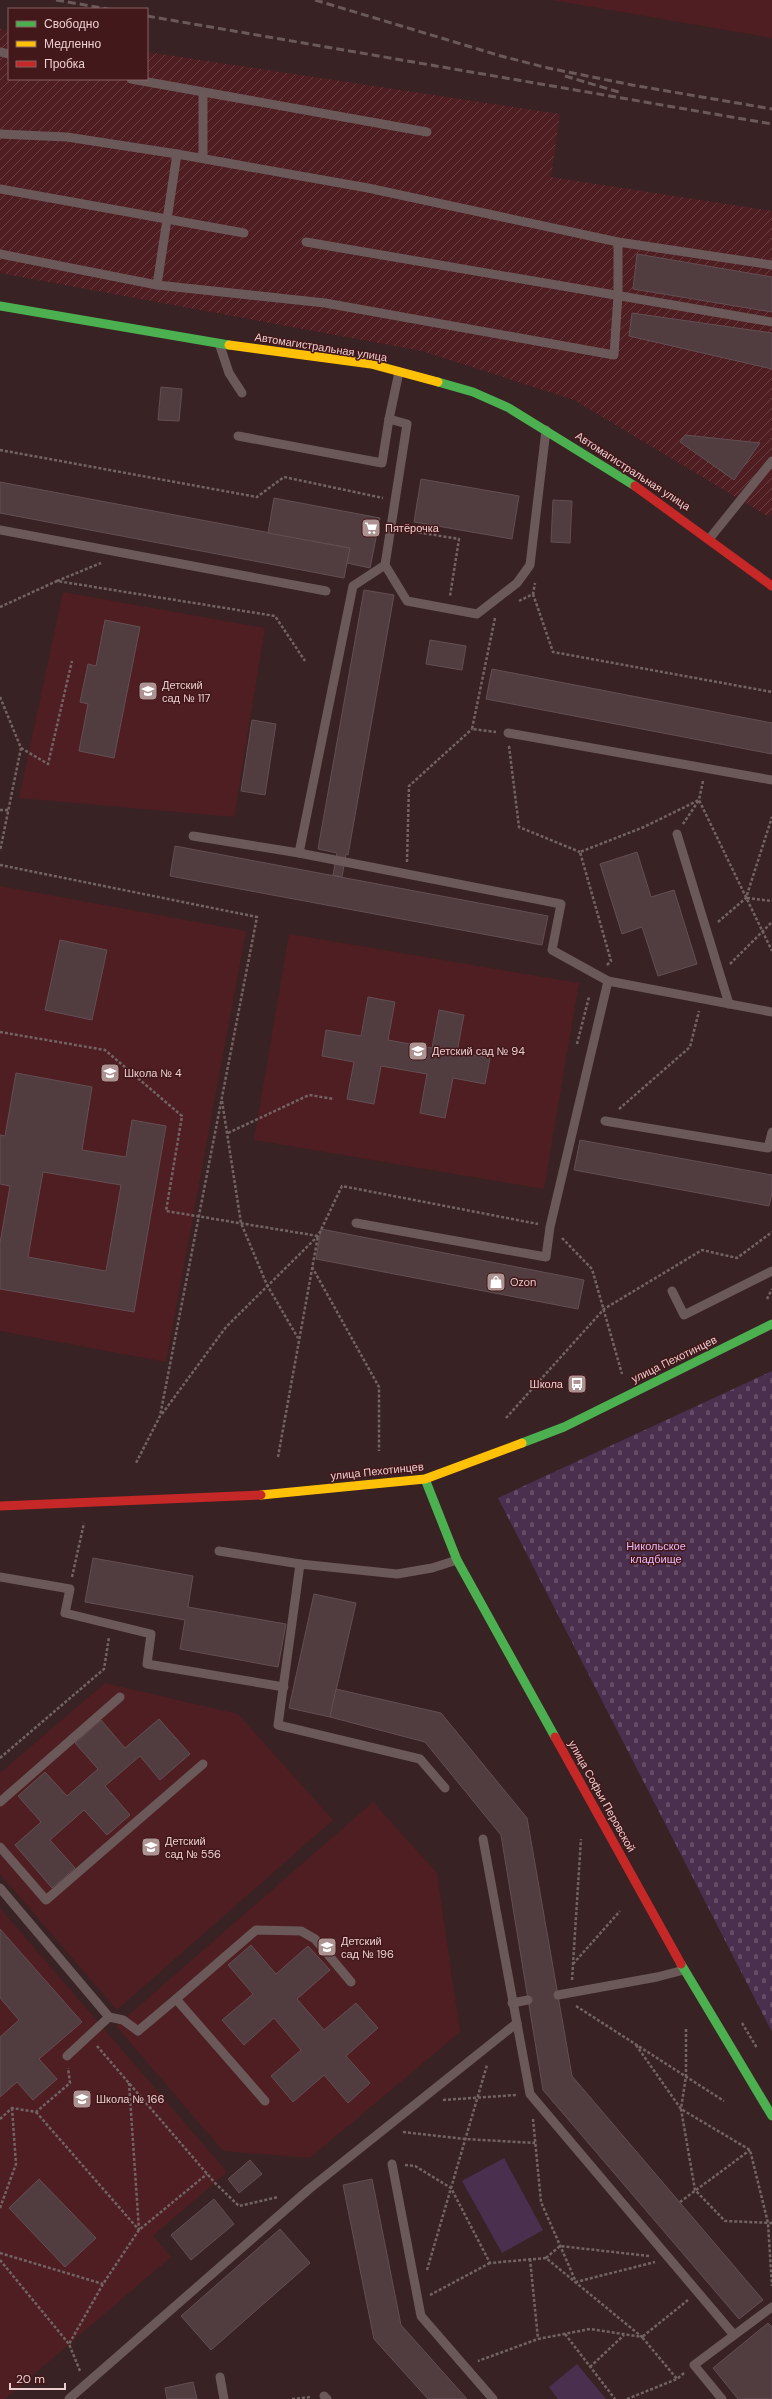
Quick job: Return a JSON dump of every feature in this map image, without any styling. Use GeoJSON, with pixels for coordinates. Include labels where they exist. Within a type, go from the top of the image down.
{"type":"FeatureCollection","features":[{"type":"Feature","properties":{"kind":"main road","name":"Автомагистральная улица"},"geometry":{"type":"LineString","coordinates":[[0,306],[219,344],[371,364],[473,392],[509,408],[546,429],[650,494],[772,586]]}},
{"type":"Feature","properties":{"kind":"main road","name":"улица Пехотинцев"},"geometry":{"type":"LineString","coordinates":[[0,1506],[123,1502],[281,1493],[425,1479],[564,1427],[772,1324]]}},
{"type":"Feature","properties":{"kind":"main road","name":"улица Софьи Перовской"},"geometry":{"type":"LineString","coordinates":[[425,1479],[457,1560],[684,1970],[772,2116]]}},
{"type":"Feature","properties":{"kind":"lane"},"geometry":{"type":"LineString","coordinates":[[136,80],[427,132]]}},
{"type":"Feature","properties":{"kind":"lane"},"geometry":{"type":"LineString","coordinates":[[203,93],[203,158]]}},
{"type":"Feature","properties":{"kind":"lane"},"geometry":{"type":"LineString","coordinates":[[0,134],[67,137],[203,158],[368,188],[618,242],[772,266]]}},
{"type":"Feature","properties":{"kind":"lane"},"geometry":{"type":"LineString","coordinates":[[157,285],[176,154]]}},
{"type":"Feature","properties":{"kind":"lane"},"geometry":{"type":"LineString","coordinates":[[0,189],[244,233]]}},
{"type":"Feature","properties":{"kind":"lane"},"geometry":{"type":"LineString","coordinates":[[306,242],[772,322]]}},
{"type":"Feature","properties":{"kind":"lane"},"geometry":{"type":"LineString","coordinates":[[0,254],[157,285],[325,303],[614,355],[618,295],[618,242]]}},
{"type":"Feature","properties":{"kind":"lane"},"geometry":{"type":"LineString","coordinates":[[219,344],[230,373],[242,393]]}},
{"type":"Feature","properties":{"kind":"lane"},"geometry":{"type":"LineString","coordinates":[[238,436],[382,462],[399,372]]}},
{"type":"Feature","properties":{"kind":"lane"},"geometry":{"type":"LineString","coordinates":[[389,419],[407,424],[392,528],[385,565],[407,601],[477,614],[517,583],[530,565],[546,429]]}},
{"type":"Feature","properties":{"kind":"lane"},"geometry":{"type":"LineString","coordinates":[[710,538],[772,461]]}},
{"type":"Feature","properties":{"kind":"lane"},"geometry":{"type":"LineString","coordinates":[[0,530],[326,591]]}},
{"type":"Feature","properties":{"kind":"lane"},"geometry":{"type":"LineString","coordinates":[[299,853],[353,586],[385,565]]}},
{"type":"Feature","properties":{"kind":"lane"},"geometry":{"type":"LineString","coordinates":[[508,733],[772,780]]}},
{"type":"Feature","properties":{"kind":"lane"},"geometry":{"type":"LineString","coordinates":[[677,834],[729,1004]]}},
{"type":"Feature","properties":{"kind":"lane"},"geometry":{"type":"LineString","coordinates":[[192,836],[299,853],[407,876],[561,904],[552,950],[608,981],[772,1012]]}},
{"type":"Feature","properties":{"kind":"lane"},"geometry":{"type":"LineString","coordinates":[[356,1223],[546,1257],[550,1227],[608,981]]}},
{"type":"Feature","properties":{"kind":"lane"},"geometry":{"type":"LineString","coordinates":[[605,1121],[768,1148],[772,1132]]}},
{"type":"Feature","properties":{"kind":"lane"},"geometry":{"type":"LineString","coordinates":[[672,1291],[684,1315],[772,1271]]}},
{"type":"Feature","properties":{"kind":"lane"},"geometry":{"type":"LineString","coordinates":[[219,1551],[300,1564],[397,1574],[432,1568],[457,1560]]}},
{"type":"Feature","properties":{"kind":"lane"},"geometry":{"type":"LineString","coordinates":[[300,1564],[278,1725],[420,1759],[445,1788]]}},
{"type":"Feature","properties":{"kind":"lane"},"geometry":{"type":"LineString","coordinates":[[0,1577],[70,1589],[64,1613],[151,1634],[147,1664],[284,1687]]}},
{"type":"Feature","properties":{"kind":"lane"},"geometry":{"type":"LineString","coordinates":[[0,1802],[120,1697]]}},
{"type":"Feature","properties":{"kind":"lane"},"geometry":{"type":"LineString","coordinates":[[0,1847],[46,1900],[203,1764]]}},
{"type":"Feature","properties":{"kind":"lane"},"geometry":{"type":"LineString","coordinates":[[483,1839],[512,2003],[530,2094],[734,2335]]}},
{"type":"Feature","properties":{"kind":"lane"},"geometry":{"type":"LineString","coordinates":[[0,1888],[109,2017],[123,2020],[138,2031],[256,1930],[301,1931],[315,1939],[350,1982]]}},
{"type":"Feature","properties":{"kind":"lane"},"geometry":{"type":"LineString","coordinates":[[558,1995],[657,1977],[684,1970]]}},
{"type":"Feature","properties":{"kind":"lane"},"geometry":{"type":"LineString","coordinates":[[176,1999],[265,2101]]}},
{"type":"Feature","properties":{"kind":"lane"},"geometry":{"type":"LineString","coordinates":[[512,2003],[528,2000]]}},
{"type":"Feature","properties":{"kind":"lane"},"geometry":{"type":"LineString","coordinates":[[67,2056],[109,2017]]}},
{"type":"Feature","properties":{"kind":"lane"},"geometry":{"type":"LineString","coordinates":[[69,2399],[308,2190],[516,2023]]}},
{"type":"Feature","properties":{"kind":"lane"},"geometry":{"type":"LineString","coordinates":[[392,2164],[421,2316],[493,2399]]}},
{"type":"Feature","properties":{"kind":"lane"},"geometry":{"type":"LineString","coordinates":[[722,2399],[694,2365],[772,2307]]}},
{"type":"Feature","properties":{"kind":"lane"},"geometry":{"type":"LineString","coordinates":[[220,2377],[224,2399]]}},
{"type":"Feature","properties":{"kind":"path"},"geometry":{"type":"LineString","coordinates":[[0,450],[257,497],[284,477],[396,501]]}},
{"type":"Feature","properties":{"kind":"path"},"geometry":{"type":"LineString","coordinates":[[392,528],[459,539],[448,609]]}},
{"type":"Feature","properties":{"kind":"path"},"geometry":{"type":"LineString","coordinates":[[0,607],[124,553]]}},
{"type":"Feature","properties":{"kind":"path"},"geometry":{"type":"LineString","coordinates":[[535,578],[533,594],[553,652],[772,692]]}},
{"type":"Feature","properties":{"kind":"path"},"geometry":{"type":"LineString","coordinates":[[57,581],[275,616],[305,661]]}},
{"type":"Feature","properties":{"kind":"path"},"geometry":{"type":"LineString","coordinates":[[515,603],[533,594]]}},
{"type":"Feature","properties":{"kind":"path"},"geometry":{"type":"LineString","coordinates":[[407,876],[409,786],[472,729],[496,611]]}},
{"type":"Feature","properties":{"kind":"path"},"geometry":{"type":"LineString","coordinates":[[21,748],[48,764],[72,661]]}},
{"type":"Feature","properties":{"kind":"path"},"geometry":{"type":"LineString","coordinates":[[0,697],[21,748],[0,851]]}},
{"type":"Feature","properties":{"kind":"path"},"geometry":{"type":"LineString","coordinates":[[472,729],[508,733],[519,827],[580,852]]}},
{"type":"Feature","properties":{"kind":"path"},"geometry":{"type":"LineString","coordinates":[[706,768],[699,800],[772,951]]}},
{"type":"Feature","properties":{"kind":"path"},"geometry":{"type":"LineString","coordinates":[[0,810],[9,810]]}},
{"type":"Feature","properties":{"kind":"path"},"geometry":{"type":"LineString","coordinates":[[707,932],[746,898],[772,817]]}},
{"type":"Feature","properties":{"kind":"path"},"geometry":{"type":"LineString","coordinates":[[0,866],[257,917],[160,1416]]}},
{"type":"Feature","properties":{"kind":"path"},"geometry":{"type":"LineString","coordinates":[[746,898],[772,901]]}},
{"type":"Feature","properties":{"kind":"path"},"geometry":{"type":"LineString","coordinates":[[720,974],[772,922]]}},
{"type":"Feature","properties":{"kind":"path"},"geometry":{"type":"LineString","coordinates":[[605,1121],[690,1047],[702,999]]}},
{"type":"Feature","properties":{"kind":"path"},"geometry":{"type":"LineString","coordinates":[[0,1032],[105,1050],[182,1116],[166,1211],[318,1236]]}},
{"type":"Feature","properties":{"kind":"path"},"geometry":{"type":"LineString","coordinates":[[228,1133],[309,1095],[334,1099]]}},
{"type":"Feature","properties":{"kind":"path"},"geometry":{"type":"LineString","coordinates":[[222,1099],[241,1223],[267,1285],[298,1338]]}},
{"type":"Feature","properties":{"kind":"path"},"geometry":{"type":"LineString","coordinates":[[278,1457],[298,1338],[318,1236],[342,1186],[550,1227],[592,1269],[622,1374]]}},
{"type":"Feature","properties":{"kind":"path"},"geometry":{"type":"LineString","coordinates":[[506,1418],[604,1309],[702,1250],[736,1258],[772,1232]]}},
{"type":"Feature","properties":{"kind":"path"},"geometry":{"type":"LineString","coordinates":[[136,1462],[160,1416],[226,1327],[318,1236]]}},
{"type":"Feature","properties":{"kind":"path"},"geometry":{"type":"LineString","coordinates":[[312,1267],[379,1387],[379,1451]]}},
{"type":"Feature","properties":{"kind":"path"},"geometry":{"type":"LineString","coordinates":[[767,1299],[772,1289]]}},
{"type":"Feature","properties":{"kind":"path"},"geometry":{"type":"LineString","coordinates":[[70,1589],[84,1521]]}},
{"type":"Feature","properties":{"kind":"path"},"geometry":{"type":"LineString","coordinates":[[0,1758],[104,1669],[111,1624]]}},
{"type":"Feature","properties":{"kind":"path"},"geometry":{"type":"LineString","coordinates":[[573,1964],[620,1910]]}},
{"type":"Feature","properties":{"kind":"path"},"geometry":{"type":"LineString","coordinates":[[686,2029],[686,2076],[681,2109],[695,2190],[726,2221],[770,2223]]}},
{"type":"Feature","properties":{"kind":"path"},"geometry":{"type":"LineString","coordinates":[[89,2036],[207,2174],[239,2206],[285,2196]]}},
{"type":"Feature","properties":{"kind":"path"},"geometry":{"type":"LineString","coordinates":[[427,2271],[494,2041]]}},
{"type":"Feature","properties":{"kind":"path"},"geometry":{"type":"LineString","coordinates":[[634,2043],[681,2109],[750,2150],[770,2223],[772,2286]]}},
{"type":"Feature","properties":{"kind":"path"},"geometry":{"type":"LineString","coordinates":[[36,2112],[70,2083],[67,2056]]}},
{"type":"Feature","properties":{"kind":"path"},"geometry":{"type":"LineString","coordinates":[[129,2083],[139,2230]]}},
{"type":"Feature","properties":{"kind":"path"},"geometry":{"type":"LineString","coordinates":[[417,2102],[530,2094],[541,2202],[576,2282]]}},
{"type":"Feature","properties":{"kind":"path"},"geometry":{"type":"LineString","coordinates":[[12,2108],[36,2112],[139,2230]]}},
{"type":"Feature","properties":{"kind":"path"},"geometry":{"type":"LineString","coordinates":[[0,2119],[12,2108]]}},
{"type":"Feature","properties":{"kind":"path"},"geometry":{"type":"LineString","coordinates":[[0,2208],[16,2164],[12,2108]]}},
{"type":"Feature","properties":{"kind":"path"},"geometry":{"type":"LineString","coordinates":[[384,2130],[465,2139],[535,2142]]}},
{"type":"Feature","properties":{"kind":"path"},"geometry":{"type":"LineString","coordinates":[[680,2202],[750,2150]]}},
{"type":"Feature","properties":{"kind":"path"},"geometry":{"type":"LineString","coordinates":[[392,2164],[415,2166],[451,2188],[490,2263]]}},
{"type":"Feature","properties":{"kind":"path"},"geometry":{"type":"LineString","coordinates":[[69,2344],[103,2284],[139,2230],[207,2174]]}},
{"type":"Feature","properties":{"kind":"path"},"geometry":{"type":"LineString","coordinates":[[418,2301],[490,2263],[546,2258],[560,2246],[669,2258]]}},
{"type":"Feature","properties":{"kind":"path"},"geometry":{"type":"LineString","coordinates":[[0,2253],[103,2284]]}},
{"type":"Feature","properties":{"kind":"path"},"geometry":{"type":"LineString","coordinates":[[546,2258],[642,2337],[677,2379]]}},
{"type":"Feature","properties":{"kind":"path"},"geometry":{"type":"LineString","coordinates":[[576,2282],[669,2258]]}},
{"type":"Feature","properties":{"kind":"path"},"geometry":{"type":"LineString","coordinates":[[530,2259],[538,2339]]}},
{"type":"Feature","properties":{"kind":"path"},"geometry":{"type":"LineString","coordinates":[[0,2260],[69,2344],[86,2385]]}},
{"type":"Feature","properties":{"kind":"path"},"geometry":{"type":"LineString","coordinates":[[464,2366],[538,2339],[590,2329],[642,2337],[698,2292]]}},
{"type":"Feature","properties":{"kind":"path"},"geometry":{"type":"LineString","coordinates":[[565,2334],[615,2399]]}},
{"type":"Feature","properties":{"kind":"path"},"geometry":{"type":"LineString","coordinates":[[590,2366],[624,2335]]}},
{"type":"Feature","properties":{"kind":"path"},"geometry":{"type":"LineString","coordinates":[[627,2399],[677,2379],[694,2365]]}},
{"type":"Feature","properties":{"kind":"path"},"geometry":{"type":"LineString","coordinates":[[292,2399],[326,2398]]}},
{"type":"Feature","properties":{"kind":"shaded area"},"geometry":{"type":"Polygon","coordinates":[[[552,0],[772,0],[772,38],[552,0]]]}},
{"type":"Feature","properties":{"kind":"shaded area"},"geometry":{"type":"Polygon","coordinates":[[[0,29],[8,31],[8,80],[148,80],[148,52],[560,114],[551,177],[772,211],[772,513],[769,517],[574,400],[422,351],[0,273],[0,29]]]}},
{"type":"Feature","properties":{"kind":"shaded area","name":"Детский сад № 117"},"geometry":{"type":"Polygon","coordinates":[[[63,592],[265,628],[234,817],[19,798],[63,592]]]}},
{"type":"Feature","properties":{"kind":"shaded area","name":"Школа № 4"},"geometry":{"type":"Polygon","coordinates":[[[0,886],[246,931],[166,1362],[0,1331],[0,886]]]}},
{"type":"Feature","properties":{"kind":"shaded area","name":"Детский сад № 94"},"geometry":{"type":"Polygon","coordinates":[[[289,934],[579,983],[544,1189],[254,1140],[289,934]]]}},
{"type":"Feature","properties":{"kind":"shaded area","name":"Детский сад № 556"},"geometry":{"type":"Polygon","coordinates":[[[105,1683],[238,1714],[333,1820],[117,2010],[0,1874],[0,1773],[105,1683]]]}},
{"type":"Feature","properties":{"kind":"shaded area","name":"Детский сад № 196"},"geometry":{"type":"Polygon","coordinates":[[[373,1802],[437,1873],[460,2032],[310,2158],[223,2151],[116,2026],[373,1802]]]}},
{"type":"Feature","properties":{"kind":"shaded area","name":"Школа № 166"},"geometry":{"type":"Polygon","coordinates":[[[0,1908],[227,2172],[153,2236],[171,2257],[5,2399],[0,2399],[0,1908]]]}},
{"type":"Feature","properties":{"kind":"green space","name":"Никольское кладбище"},"geometry":{"type":"Polygon","coordinates":[[[772,1371],[772,2032],[498,1498],[772,1371]]]}},
{"type":"Feature","properties":{"kind":"green space"},"geometry":{"type":"Polygon","coordinates":[[[504,2158],[543,2230],[502,2253],[462,2181],[504,2158]]]}},
{"type":"Feature","properties":{"kind":"green space"},"geometry":{"type":"Polygon","coordinates":[[[577,2364],[606,2399],[558,2399],[549,2387],[577,2364]]]}},
{"type":"Feature","properties":{"kind":"building"},"geometry":{"type":"Polygon","coordinates":[[[637,254],[772,277],[772,312],[633,289],[637,254]]]}},
{"type":"Feature","properties":{"kind":"building"},"geometry":{"type":"Polygon","coordinates":[[[632,313],[772,333],[772,369],[629,336],[632,313]]]}},
{"type":"Feature","properties":{"kind":"building"},"geometry":{"type":"Polygon","coordinates":[[[161,387],[182,389],[179,421],[158,420],[161,387]]]}},
{"type":"Feature","properties":{"kind":"building"},"geometry":{"type":"Polygon","coordinates":[[[685,435],[760,443],[734,480],[680,442],[685,435]]]}},
{"type":"Feature","properties":{"kind":"building"},"geometry":{"type":"Polygon","coordinates":[[[421,479],[519,496],[512,539],[414,522],[421,479]]]}},
{"type":"Feature","properties":{"kind":"building"},"geometry":{"type":"Polygon","coordinates":[[[0,482],[350,548],[344,578],[0,513],[0,482]]]}},
{"type":"Feature","properties":{"kind":"building"},"geometry":{"type":"Polygon","coordinates":[[[274,498],[380,518],[370,568],[347,563],[350,548],[268,533],[274,498]]]}},
{"type":"Feature","properties":{"kind":"building"},"geometry":{"type":"Polygon","coordinates":[[[553,500],[572,501],[570,543],[551,542],[553,500]]]}},
{"type":"Feature","properties":{"kind":"building"},"geometry":{"type":"Polygon","coordinates":[[[364,590],[394,595],[348,855],[346,854],[342,877],[333,875],[337,853],[318,849],[364,590]]]}},
{"type":"Feature","properties":{"kind":"building"},"geometry":{"type":"Polygon","coordinates":[[[105,620],[140,627],[114,758],[79,751],[88,704],[80,702],[88,664],[96,666],[105,620]]]}},
{"type":"Feature","properties":{"kind":"building"},"geometry":{"type":"Polygon","coordinates":[[[430,640],[466,646],[462,670],[426,664],[430,640]]]}},
{"type":"Feature","properties":{"kind":"building"},"geometry":{"type":"Polygon","coordinates":[[[492,669],[772,723],[772,754],[486,699],[492,669]]]}},
{"type":"Feature","properties":{"kind":"building"},"geometry":{"type":"Polygon","coordinates":[[[252,720],[276,724],[265,795],[241,791],[252,720]]]}},
{"type":"Feature","properties":{"kind":"building"},"geometry":{"type":"Polygon","coordinates":[[[175,846],[548,916],[542,945],[170,876],[175,846]]]}},
{"type":"Feature","properties":{"kind":"building"},"geometry":{"type":"Polygon","coordinates":[[[637,852],[651,897],[674,890],[697,964],[658,976],[642,927],[622,934],[600,864],[637,852]]]}},
{"type":"Feature","properties":{"kind":"building"},"geometry":{"type":"Polygon","coordinates":[[[60,940],[107,950],[92,1020],[45,1010],[60,940]]]}},
{"type":"Feature","properties":{"kind":"building"},"geometry":{"type":"Polygon","coordinates":[[[368,997],[395,1002],[388,1040],[432,1048],[439,1010],[464,1015],[457,1052],[490,1058],[485,1084],[453,1078],[445,1118],[420,1113],[427,1074],[381,1066],[374,1104],[347,1099],[354,1062],[322,1056],[326,1030],[361,1036],[368,997]]]}},
{"type":"Feature","properties":{"kind":"building"},"geometry":{"type":"Polygon","coordinates":[[[16,1073],[92,1087],[82,1150],[126,1157],[132,1120],[166,1126],[134,1312],[0,1289],[0,1243],[10,1186],[0,1184],[0,1135],[5,1136],[16,1073]],[[43,1172],[28,1257],[106,1271],[121,1185],[43,1172]]]}},
{"type":"Feature","properties":{"kind":"building"},"geometry":{"type":"Polygon","coordinates":[[[580,1140],[772,1175],[772,1193],[769,1206],[574,1170],[580,1140]]]}},
{"type":"Feature","properties":{"kind":"building"},"geometry":{"type":"Polygon","coordinates":[[[321,1229],[584,1280],[578,1309],[316,1259],[321,1229]]]}},
{"type":"Feature","properties":{"kind":"building"},"geometry":{"type":"Polygon","coordinates":[[[93,1558],[193,1576],[188,1607],[286,1624],[278,1667],[180,1649],[185,1620],[85,1602],[93,1558]]]}},
{"type":"Feature","properties":{"kind":"building"},"geometry":{"type":"Polygon","coordinates":[[[314,1594],[356,1603],[330,1717],[289,1708],[314,1594]]]}},
{"type":"Feature","properties":{"kind":"building"},"geometry":{"type":"Polygon","coordinates":[[[336,1689],[441,1713],[527,1818],[572,2076],[763,2300],[739,2319],[543,2090],[501,1835],[425,1742],[330,1717],[336,1689]]]}},
{"type":"Feature","properties":{"kind":"building"},"geometry":{"type":"Polygon","coordinates":[[[159,1719],[190,1754],[160,1780],[140,1756],[105,1786],[130,1815],[107,1835],[84,1810],[50,1840],[75,1868],[52,1888],[15,1845],[41,1822],[18,1796],[45,1772],[67,1796],[98,1769],[75,1743],[101,1720],[125,1748],[159,1719]]]}},
{"type":"Feature","properties":{"kind":"building"},"geometry":{"type":"Polygon","coordinates":[[[0,1929],[82,2022],[39,2059],[57,2079],[33,2100],[17,2082],[0,2097],[0,2037],[19,2020],[0,1998],[0,1929]]]}},
{"type":"Feature","properties":{"kind":"building"},"geometry":{"type":"Polygon","coordinates":[[[251,1945],[276,1974],[308,1946],[330,1970],[297,1999],[324,2030],[356,2003],[378,2028],[346,2056],[370,2083],[348,2103],[324,2075],[293,2102],[271,2076],[301,2050],[274,2018],[244,2045],[222,2020],[253,1994],[228,1965],[251,1945]]]}},
{"type":"Feature","properties":{"kind":"building"},"geometry":{"type":"Polygon","coordinates":[[[250,2160],[262,2174],[239,2193],[228,2179],[250,2160]]]}},
{"type":"Feature","properties":{"kind":"building"},"geometry":{"type":"Polygon","coordinates":[[[39,2179],[96,2238],[65,2267],[9,2208],[39,2179]]]}},
{"type":"Feature","properties":{"kind":"building"},"geometry":{"type":"Polygon","coordinates":[[[372,2179],[401,2325],[467,2399],[428,2399],[374,2339],[343,2185],[372,2179]]]}},
{"type":"Feature","properties":{"kind":"building"},"geometry":{"type":"Polygon","coordinates":[[[214,2199],[234,2224],[191,2260],[171,2235],[214,2199]]]}},
{"type":"Feature","properties":{"kind":"building"},"geometry":{"type":"Polygon","coordinates":[[[280,2229],[310,2263],[211,2350],[181,2316],[280,2229]]]}},
{"type":"Feature","properties":{"kind":"building"},"geometry":{"type":"Polygon","coordinates":[[[768,2323],[772,2327],[772,2399],[738,2399],[713,2368],[768,2323]]]}},
{"type":"Feature","properties":{"kind":"building"},"geometry":{"type":"Polygon","coordinates":[[[193,2382],[197,2399],[167,2399],[165,2388],[193,2382]]]}},
{"type":"Feature","properties":{"kind":"railway"},"geometry":{"type":"LineString","coordinates":[[56,0],[102,8]]}},
{"type":"Feature","properties":{"kind":"railway"},"geometry":{"type":"LineString","coordinates":[[315,0],[501,56],[548,68],[632,85],[772,109]]}},
{"type":"Feature","properties":{"kind":"railway"},"geometry":{"type":"LineString","coordinates":[[148,16],[772,124]]}},
{"type":"Feature","properties":{"kind":"railway"},"geometry":{"type":"LineString","coordinates":[[565,76],[622,93]]}},
{"type":"Feature","properties":{"kind":"traffic: fast"},"geometry":{"type":"LineString","coordinates":[[0,306],[229,345]]}},
{"type":"Feature","properties":{"kind":"traffic: fast"},"geometry":{"type":"LineString","coordinates":[[438,382],[473,392],[509,408],[635,486]]}},
{"type":"Feature","properties":{"kind":"traffic: fast"},"geometry":{"type":"LineString","coordinates":[[522,1443],[564,1427],[772,1324]]}},
{"type":"Feature","properties":{"kind":"traffic: fast"},"geometry":{"type":"LineString","coordinates":[[425,1479],[457,1560],[555,1737]]}},
{"type":"Feature","properties":{"kind":"traffic: fast"},"geometry":{"type":"LineString","coordinates":[[681,1964],[772,2116]]}},
{"type":"Feature","properties":{"kind":"traffic: slow"},"geometry":{"type":"LineString","coordinates":[[229,345],[371,364],[438,382]]}},
{"type":"Feature","properties":{"kind":"traffic: slow"},"geometry":{"type":"LineString","coordinates":[[261,1495],[425,1479],[522,1443]]}},
{"type":"Feature","properties":{"kind":"traffic: jam"},"geometry":{"type":"LineString","coordinates":[[635,486],[772,586]]}},
{"type":"Feature","properties":{"kind":"traffic: jam"},"geometry":{"type":"LineString","coordinates":[[0,1506],[261,1495]]}},
{"type":"Feature","properties":{"kind":"traffic: jam"},"geometry":{"type":"LineString","coordinates":[[555,1737],[681,1964]]}},
{"type":"Feature","properties":{"kind":"place","name":"Пятёрочка"},"geometry":{"type":"Point","coordinates":[371,528]}},
{"type":"Feature","properties":{"kind":"place","name":"Детский сад № 117"},"geometry":{"type":"Point","coordinates":[148,691]}},
{"type":"Feature","properties":{"kind":"place","name":"Детский сад № 94"},"geometry":{"type":"Point","coordinates":[418,1051]}},
{"type":"Feature","properties":{"kind":"place","name":"Школа № 4"},"geometry":{"type":"Point","coordinates":[110,1073]}},
{"type":"Feature","properties":{"kind":"place","name":"Ozon"},"geometry":{"type":"Point","coordinates":[496,1282]}},
{"type":"Feature","properties":{"kind":"place","name":"Школа"},"geometry":{"type":"Point","coordinates":[577,1384]}},
{"type":"Feature","properties":{"kind":"place","name":"Детский сад № 556"},"geometry":{"type":"Point","coordinates":[151,1847]}},
{"type":"Feature","properties":{"kind":"place","name":"Детский сад № 196"},"geometry":{"type":"Point","coordinates":[327,1947]}},
{"type":"Feature","properties":{"kind":"place","name":"Школа № 166"},"geometry":{"type":"Point","coordinates":[82,2099]}}]}
